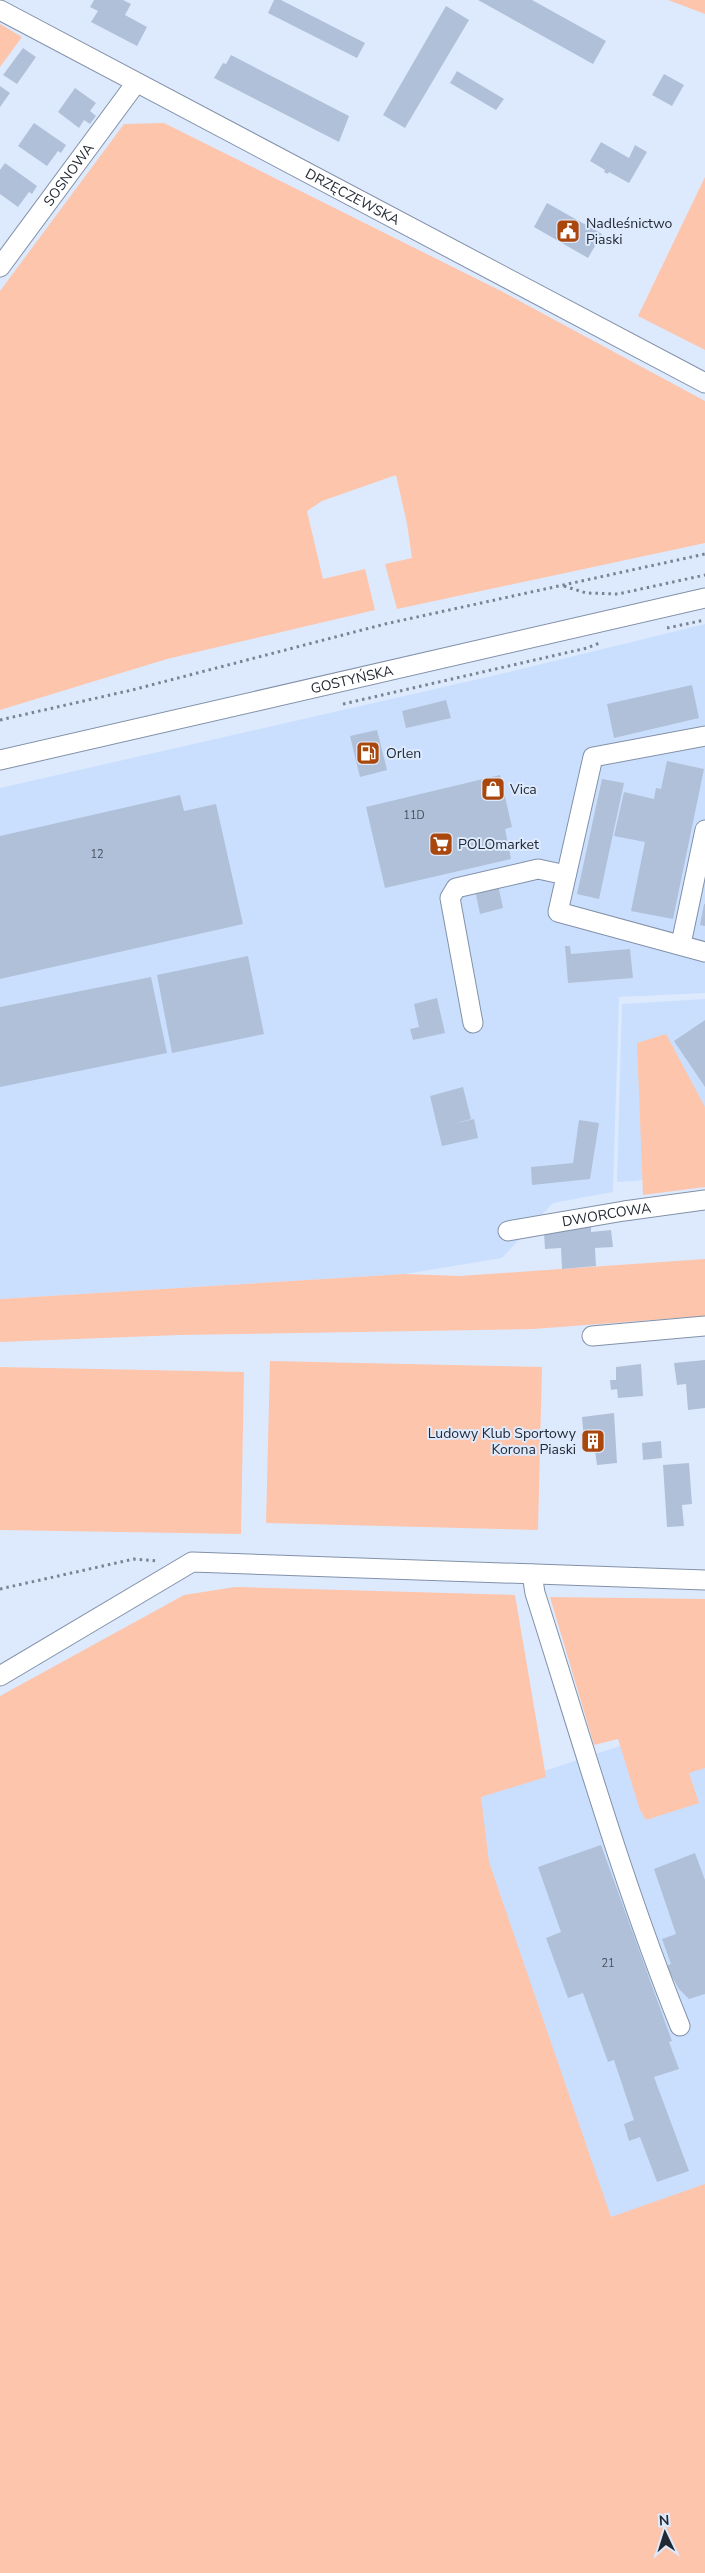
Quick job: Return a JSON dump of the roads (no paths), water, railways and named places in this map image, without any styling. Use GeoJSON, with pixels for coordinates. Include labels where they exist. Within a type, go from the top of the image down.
{"type":"FeatureCollection","features":[{"type":"Feature","properties":{"kind":"street","name":"DRZĘCZEWSKA"},"geometry":{"type":"LineString","coordinates":[[0,10],[705,383]]}},
{"type":"Feature","properties":{"kind":"street","name":"SOSNOWA"},"geometry":{"type":"LineString","coordinates":[[0,267],[136,83]]}},
{"type":"Feature","properties":{"kind":"street","name":"GOSTYŃSKA"},"geometry":{"type":"LineString","coordinates":[[0,760],[705,598]]}},
{"type":"Feature","properties":{"kind":"street"},"geometry":{"type":"LineString","coordinates":[[705,736],[593,757],[558,912],[705,952]]}},
{"type":"Feature","properties":{"kind":"street"},"geometry":{"type":"LineString","coordinates":[[680,944],[705,830]]}},
{"type":"Feature","properties":{"kind":"street"},"geometry":{"type":"LineString","coordinates":[[472,1023],[450,898],[456,888],[538,869],[566,875]]}},
{"type":"Feature","properties":{"kind":"street","name":"DWORCOWA"},"geometry":{"type":"LineString","coordinates":[[508,1231],[624,1211],[705,1200]]}},
{"type":"Feature","properties":{"kind":"street"},"geometry":{"type":"LineString","coordinates":[[592,1336],[705,1326]]}},
{"type":"Feature","properties":{"kind":"street"},"geometry":{"type":"LineString","coordinates":[[0,1676],[192,1562],[705,1580]]}},
{"type":"Feature","properties":{"kind":"street"},"geometry":{"type":"LineString","coordinates":[[532,1574],[535,1593],[611,1831],[662,1982],[680,2026]]}},
{"type":"Feature","properties":{"kind":"place","name":"Nadleśnictwo Piaski"},"geometry":{"type":"Point","coordinates":[568,231]}},
{"type":"Feature","properties":{"kind":"place","name":"Orlen"},"geometry":{"type":"Point","coordinates":[368,753]}},
{"type":"Feature","properties":{"kind":"place","name":"Vica"},"geometry":{"type":"Point","coordinates":[493,789]}},
{"type":"Feature","properties":{"kind":"place","name":"POLOmarket"},"geometry":{"type":"Point","coordinates":[441,844]}},
{"type":"Feature","properties":{"kind":"place","name":"Ludowy Klub Sportowy Korona Piaski"},"geometry":{"type":"Point","coordinates":[593,1441]}}]}
